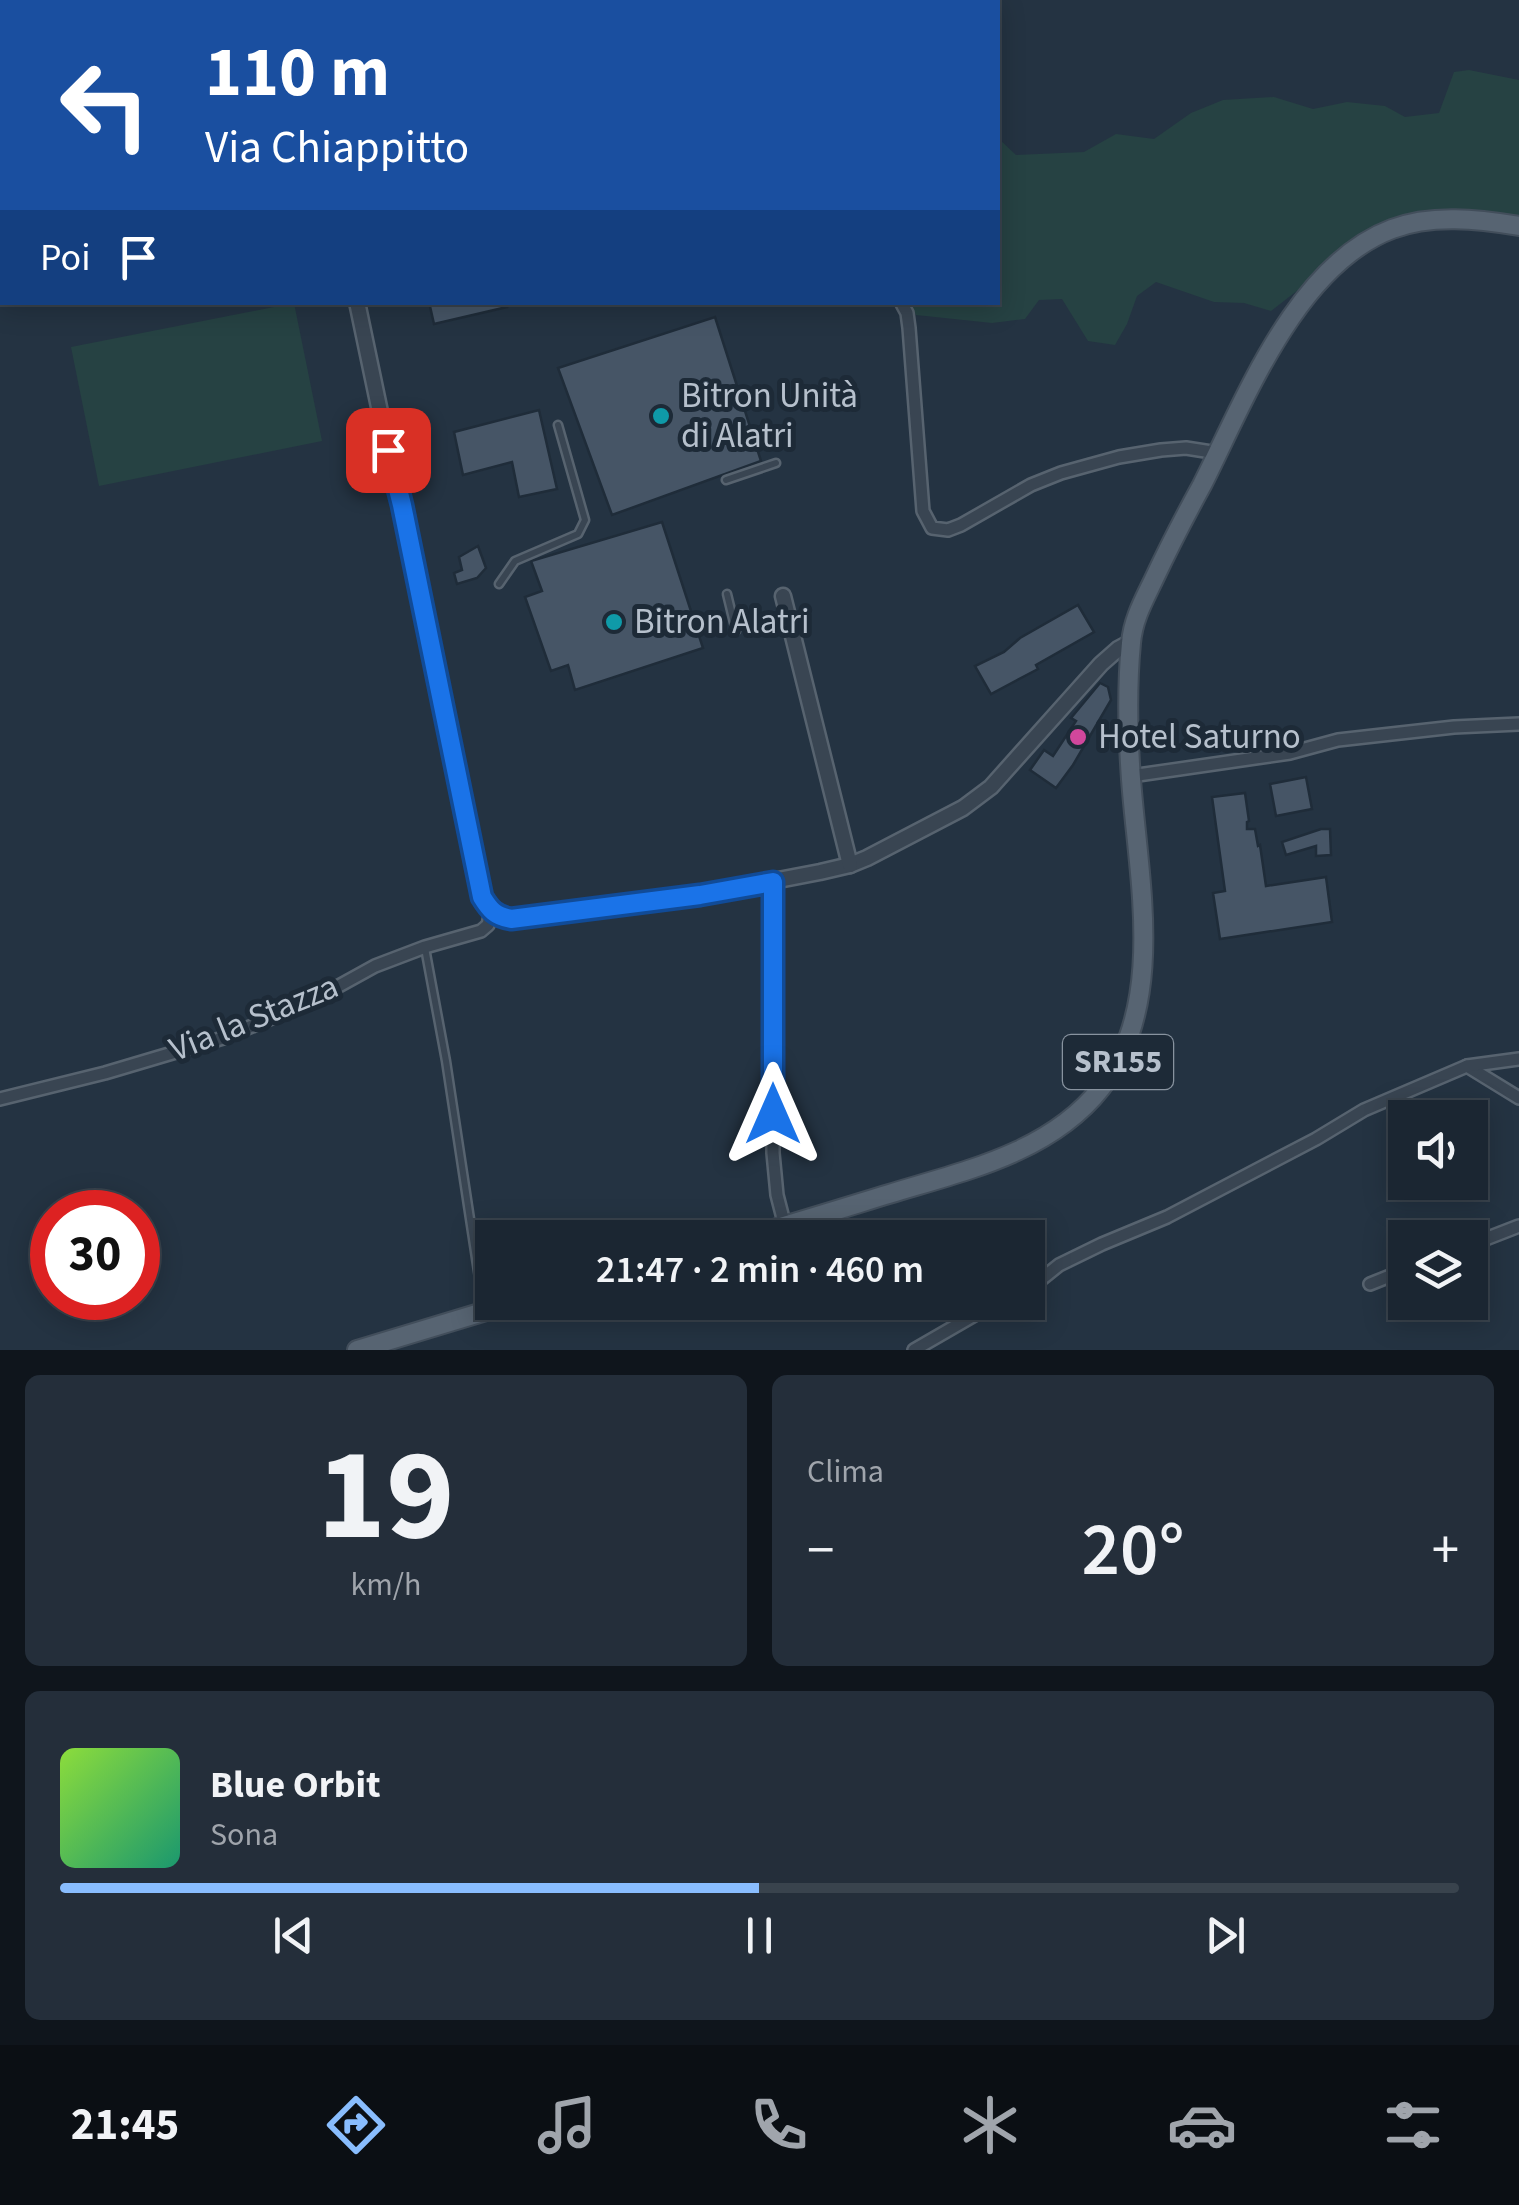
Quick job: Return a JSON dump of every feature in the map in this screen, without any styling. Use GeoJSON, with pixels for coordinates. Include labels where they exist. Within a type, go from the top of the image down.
{"type":"FeatureCollection","features":[{"type":"Feature","properties":{"kind":"main road","name":"SR155"},"geometry":{"type":"LineString","coordinates":[[805,1220],[1009,1155],[1042,1140],[1072,1118],[1101,1088],[1132,1030],[1144,952],[1131,776],[1131,642],[1136,616],[1239,407],[1300,304],[1332,268],[1366,242],[1393,228],[1432,220],[1519,226]]}},
{"type":"Feature","properties":{"kind":"main road"},"geometry":{"type":"LineString","coordinates":[[357,1350],[475,1315]]}},
{"type":"Feature","properties":{"kind":"street"},"geometry":{"type":"LineString","coordinates":[[357,305],[482,897],[491,911],[500,916],[511,919],[700,895],[850,865],[913,836],[991,787],[1101,664],[1131,642]]}},
{"type":"Feature","properties":{"kind":"street"},"geometry":{"type":"LineString","coordinates":[[903,305],[907,313],[916,397],[924,512],[932,528],[948,530],[961,526],[1031,485],[1061,472],[1118,457],[1186,448],[1218,453]]}},
{"type":"Feature","properties":{"kind":"street"},"geometry":{"type":"LineString","coordinates":[[783,596],[850,865]]}},
{"type":"Feature","properties":{"kind":"street"},"geometry":{"type":"LineString","coordinates":[[1131,776],[1290,753],[1338,740],[1519,724]]}},
{"type":"Feature","properties":{"kind":"street"},"geometry":{"type":"LineString","coordinates":[[773,882],[773,1153],[784,1220]]}},
{"type":"Feature","properties":{"kind":"street","name":"Via la Stazza"},"geometry":{"type":"LineString","coordinates":[[0,1099],[223,1038],[308,1002],[375,966],[481,931],[488,925],[491,911]]}},
{"type":"Feature","properties":{"kind":"street"},"geometry":{"type":"LineString","coordinates":[[1045,1277],[1102,1244],[1167,1217],[1364,1110],[1467,1066],[1519,1059]]}},
{"type":"Feature","properties":{"kind":"street"},"geometry":{"type":"LineString","coordinates":[[1467,1066],[1519,1098]]}},
{"type":"Feature","properties":{"kind":"street"},"geometry":{"type":"LineString","coordinates":[[1488,1238],[1519,1226]]}},
{"type":"Feature","properties":{"kind":"street"},"geometry":{"type":"LineString","coordinates":[[1370,1284],[1388,1277]]}},
{"type":"Feature","properties":{"kind":"street"},"geometry":{"type":"LineString","coordinates":[[914,1350],[966,1320]]}},
{"type":"Feature","properties":{"kind":"lane"},"geometry":{"type":"LineString","coordinates":[[499,584],[514,560],[578,534],[584,520],[558,426]]}},
{"type":"Feature","properties":{"kind":"lane"},"geometry":{"type":"LineString","coordinates":[[726,480],[776,463]]}},
{"type":"Feature","properties":{"kind":"lane"},"geometry":{"type":"LineString","coordinates":[[727,594],[736,631]]}},
{"type":"Feature","properties":{"kind":"lane"},"geometry":{"type":"LineString","coordinates":[[425,947],[475,1253]]}},
{"type":"Feature","properties":{"kind":"green space"},"geometry":{"type":"Polygon","coordinates":[[[1469,70],[1519,80],[1519,216],[1471,211],[1423,214],[1381,227],[1336,252],[1307,283],[1271,311],[1244,303],[1214,302],[1156,282],[1137,296],[1115,345],[1088,341],[1062,299],[1039,300],[1025,319],[992,323],[916,315],[911,305],[1000,305],[1000,140],[1016,155],[1084,152],[1116,134],[1154,139],[1191,113],[1223,100],[1274,97],[1313,109],[1347,102],[1385,106],[1405,117],[1439,113],[1454,72],[1469,70]]]}},
{"type":"Feature","properties":{"kind":"green space"},"geometry":{"type":"Polygon","coordinates":[[[294,305],[322,441],[99,486],[71,347],[294,305]]]}},
{"type":"Feature","properties":{"kind":"building"},"geometry":{"type":"Polygon","coordinates":[[[430,305],[507,305],[507,307],[434,324],[430,305]]]}},
{"type":"Feature","properties":{"kind":"building","name":"Bitron Unità di Alatri"},"geometry":{"type":"Polygon","coordinates":[[[715,317],[761,461],[612,515],[558,368],[715,317]]]}},
{"type":"Feature","properties":{"kind":"building"},"geometry":{"type":"Polygon","coordinates":[[[539,410],[557,489],[519,497],[512,462],[463,475],[454,432],[539,410]]]}},
{"type":"Feature","properties":{"kind":"building","name":"Bitron Alatri"},"geometry":{"type":"Polygon","coordinates":[[[662,522],[703,648],[575,690],[568,665],[551,671],[525,597],[542,591],[531,561],[662,522]]]}},
{"type":"Feature","properties":{"kind":"building"},"geometry":{"type":"Polygon","coordinates":[[[478,546],[486,568],[477,578],[457,584],[454,573],[462,570],[459,557],[478,546]]]}},
{"type":"Feature","properties":{"kind":"building"},"geometry":{"type":"Polygon","coordinates":[[[1078,605],[1094,632],[991,694],[975,666],[1078,605]]]}},
{"type":"Feature","properties":{"kind":"building","name":"Hotel Saturno"},"geometry":{"type":"Polygon","coordinates":[[[1100,683],[1108,687],[1111,700],[1056,788],[1030,770],[1044,750],[1053,756],[1076,721],[1071,718],[1100,683]]]}},
{"type":"Feature","properties":{"kind":"building"},"geometry":{"type":"Polygon","coordinates":[[[1306,777],[1312,809],[1276,816],[1270,784],[1306,777]]]}},
{"type":"Feature","properties":{"kind":"building"},"geometry":{"type":"Polygon","coordinates":[[[1245,793],[1247,829],[1255,829],[1266,886],[1326,877],[1332,922],[1220,939],[1213,893],[1225,891],[1212,797],[1245,793]]]}},
{"type":"Feature","properties":{"kind":"building"},"geometry":{"type":"Polygon","coordinates":[[[1330,829],[1331,855],[1316,856],[1316,846],[1286,855],[1282,842],[1330,829]]]}},
{"type":"Feature","properties":{"kind":"place","name":"Bitron Unità di Alatri"},"geometry":{"type":"Point","coordinates":[661,416]}},
{"type":"Feature","properties":{"kind":"place","name":"Bitron Alatri"},"geometry":{"type":"Point","coordinates":[614,622]}},
{"type":"Feature","properties":{"kind":"place","name":"Hotel Saturno"},"geometry":{"type":"Point","coordinates":[1078,737]}},
{"type":"Feature","properties":{"kind":"route"},"geometry":{"type":"LineString","coordinates":[[388,450],[482,897],[491,911],[511,919],[773,882],[773,1114]]}}]}
